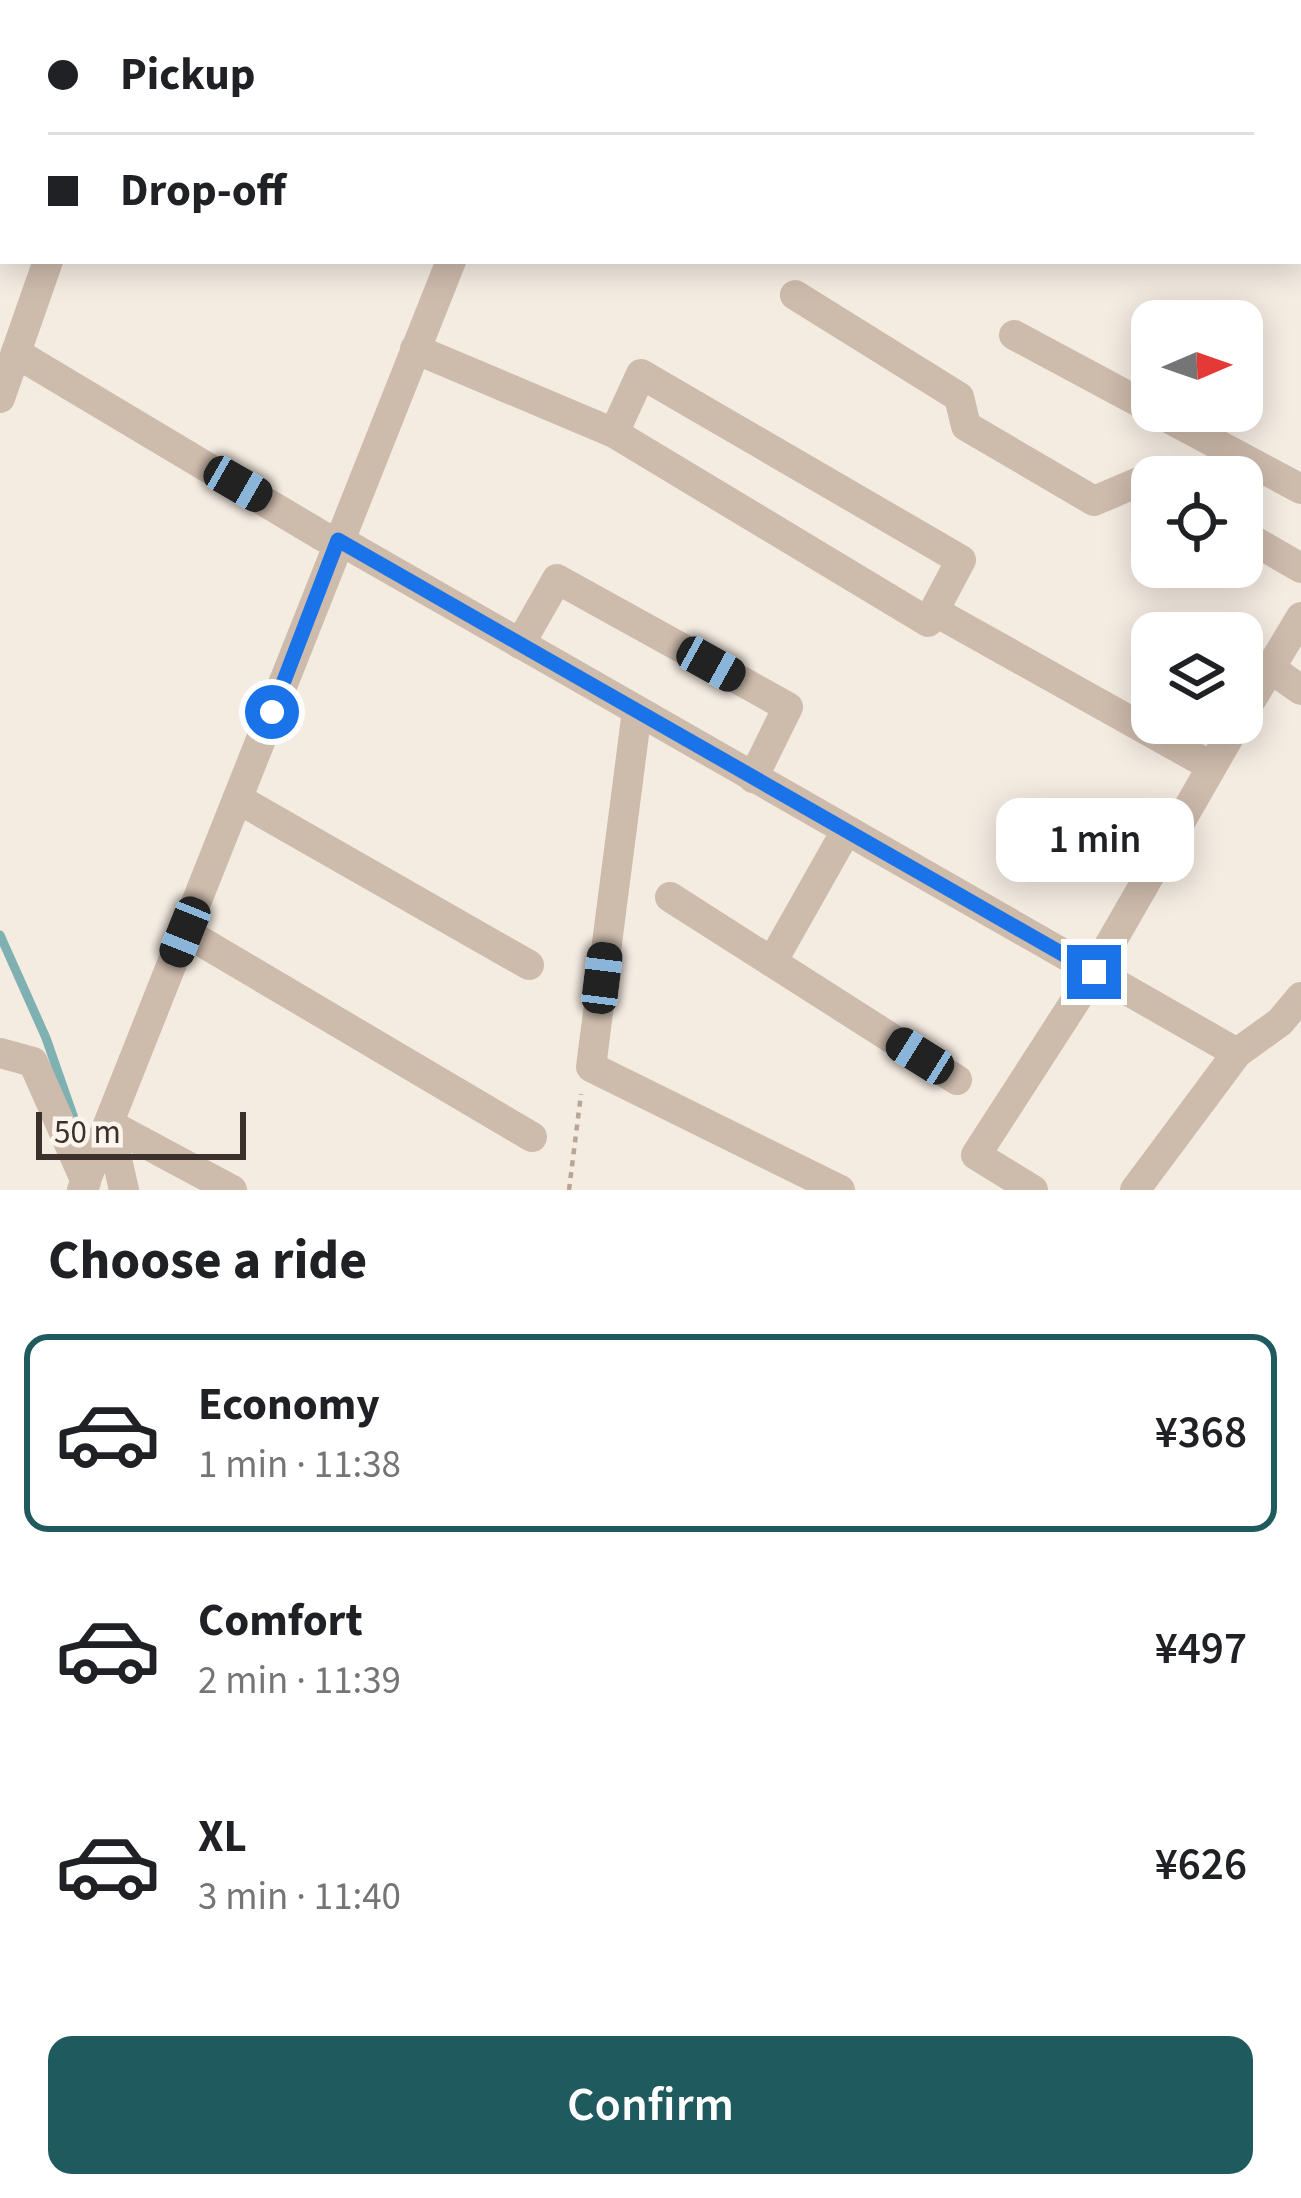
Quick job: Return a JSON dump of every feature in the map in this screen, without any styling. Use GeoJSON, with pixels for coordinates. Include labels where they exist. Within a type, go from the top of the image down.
{"type":"FeatureCollection","features":[{"type":"Feature","properties":{"kind":"street"},"geometry":{"type":"LineString","coordinates":[[0,398],[47,264]]}},
{"type":"Feature","properties":{"kind":"street"},"geometry":{"type":"LineString","coordinates":[[84,1186],[450,264]]}},
{"type":"Feature","properties":{"kind":"street"},"geometry":{"type":"LineString","coordinates":[[795,296],[959,397],[966,426],[1094,501],[1131,485]]}},
{"type":"Feature","properties":{"kind":"street"},"geometry":{"type":"LineString","coordinates":[[1014,335],[1131,398]]}},
{"type":"Feature","properties":{"kind":"street"},"geometry":{"type":"LineString","coordinates":[[415,350],[614,433],[928,622],[961,560],[640,374],[614,433]]}},
{"type":"Feature","properties":{"kind":"street"},"geometry":{"type":"LineString","coordinates":[[16,353],[325,537],[338,540],[1237,1054]]}},
{"type":"Feature","properties":{"kind":"street"},"geometry":{"type":"LineString","coordinates":[[1195,432],[1301,489]]}},
{"type":"Feature","properties":{"kind":"street"},"geometry":{"type":"LineString","coordinates":[[1263,546],[1301,568]]}},
{"type":"Feature","properties":{"kind":"street"},"geometry":{"type":"LineString","coordinates":[[520,644],[557,579],[788,707],[752,778]]}},
{"type":"Feature","properties":{"kind":"street"},"geometry":{"type":"LineString","coordinates":[[934,611],[1211,766]]}},
{"type":"Feature","properties":{"kind":"street"},"geometry":{"type":"LineString","coordinates":[[1263,680],[1301,617]]}},
{"type":"Feature","properties":{"kind":"street"},"geometry":{"type":"LineString","coordinates":[[1270,668],[1301,690]]}},
{"type":"Feature","properties":{"kind":"street"},"geometry":{"type":"LineString","coordinates":[[637,711],[591,1067],[839,1190]]}},
{"type":"Feature","properties":{"kind":"street"},"geometry":{"type":"LineString","coordinates":[[1033,1190],[976,1155],[1094,972],[1224,744]]}},
{"type":"Feature","properties":{"kind":"street"},"geometry":{"type":"LineString","coordinates":[[238,799],[529,965]]}},
{"type":"Feature","properties":{"kind":"street"},"geometry":{"type":"LineString","coordinates":[[772,962],[846,832]]}},
{"type":"Feature","properties":{"kind":"street"},"geometry":{"type":"LineString","coordinates":[[670,896],[957,1080]]}},
{"type":"Feature","properties":{"kind":"street"},"geometry":{"type":"LineString","coordinates":[[185,932],[532,1137]]}},
{"type":"Feature","properties":{"kind":"street"},"geometry":{"type":"LineString","coordinates":[[1135,1190],[1237,1054],[1280,1022],[1301,997]]}},
{"type":"Feature","properties":{"kind":"street"},"geometry":{"type":"LineString","coordinates":[[0,1053],[33,1062],[84,1186]]}},
{"type":"Feature","properties":{"kind":"street"},"geometry":{"type":"LineString","coordinates":[[109,1124],[124,1190]]}},
{"type":"Feature","properties":{"kind":"street"},"geometry":{"type":"LineString","coordinates":[[109,1124],[232,1190]]}},
{"type":"Feature","properties":{"kind":"path"},"geometry":{"type":"LineString","coordinates":[[569,1190],[583,1079],[591,1067]]}},
{"type":"Feature","properties":{"kind":"waterway"},"geometry":{"type":"LineString","coordinates":[[0,935],[46,1038],[75,1121]]}},
{"type":"Feature","properties":{"kind":"route"},"geometry":{"type":"LineString","coordinates":[[272,712],[338,540],[1094,972]]}}]}
